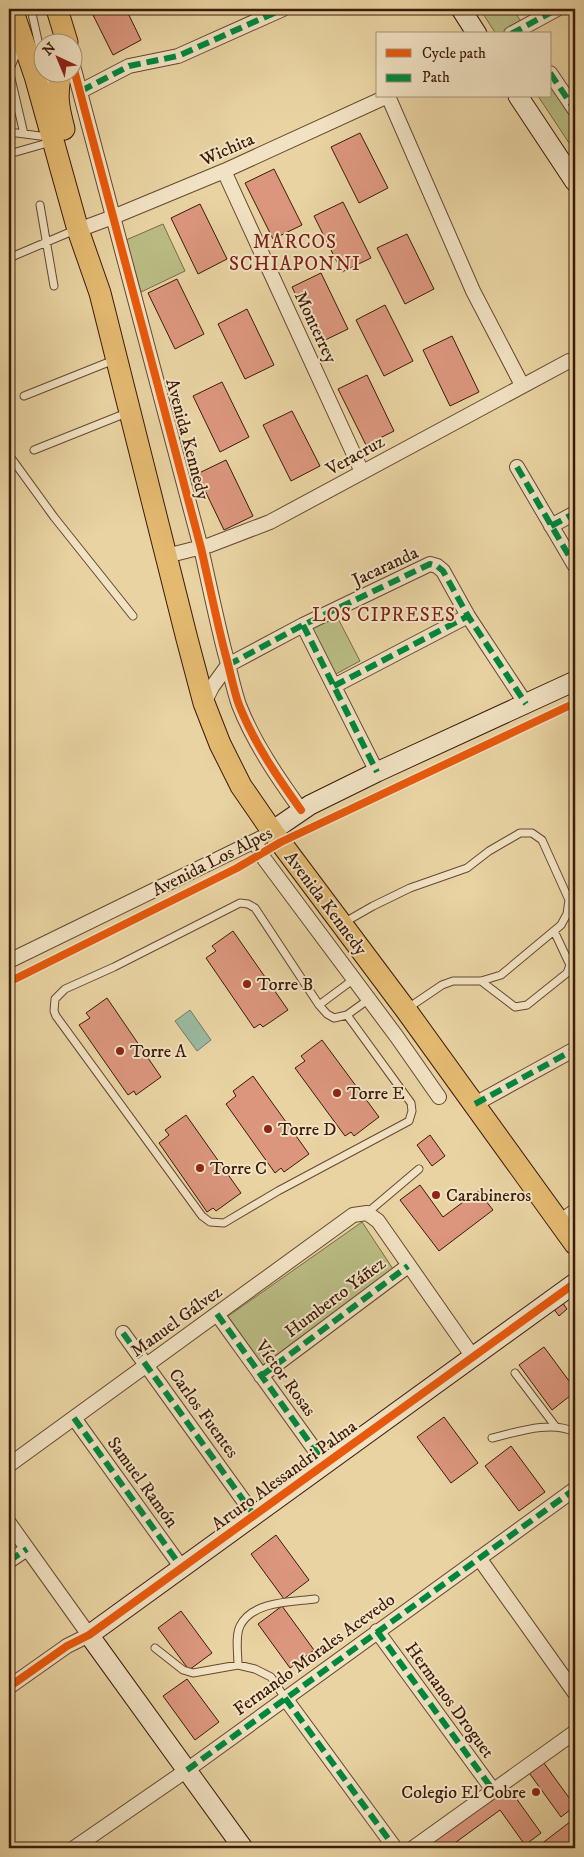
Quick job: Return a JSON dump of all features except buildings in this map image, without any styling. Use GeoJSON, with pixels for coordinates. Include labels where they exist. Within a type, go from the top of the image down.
{"type":"FeatureCollection","features":[{"type":"Feature","properties":{"kind":"main road","name":"Avenida Kennedy"},"geometry":{"type":"LineString","coordinates":[[12,9],[18,33],[51,108],[117,358],[204,703],[220,744],[263,837],[342,924],[503,1144],[567,1216],[575,1244]]}},
{"type":"Feature","properties":{"kind":"main road"},"geometry":{"type":"LineString","coordinates":[[57,9],[64,32]]}},
{"type":"Feature","properties":{"kind":"main road","name":"Avenida Kennedy"},"geometry":{"type":"LineString","coordinates":[[56,82],[58,88],[51,108],[53,139],[83,227]]}},
{"type":"Feature","properties":{"kind":"street"},"geometry":{"type":"LineString","coordinates":[[81,91],[129,66],[183,54],[283,9]]}},
{"type":"Feature","properties":{"kind":"street"},"geometry":{"type":"LineString","coordinates":[[461,9],[476,32]]}},
{"type":"Feature","properties":{"kind":"street"},"geometry":{"type":"LineString","coordinates":[[518,32],[556,9]]}},
{"type":"Feature","properties":{"kind":"street"},"geometry":{"type":"LineString","coordinates":[[552,76],[575,110]]}},
{"type":"Feature","properties":{"kind":"street","name":"Avenida Kennedy"},"geometry":{"type":"LineString","coordinates":[[78,82],[201,548],[228,665],[240,705],[276,776],[301,810]]}},
{"type":"Feature","properties":{"kind":"street","name":"Wichita"},"geometry":{"type":"LineString","coordinates":[[83,227],[113,217],[224,171],[384,98]]}},
{"type":"Feature","properties":{"kind":"street"},"geometry":{"type":"LineString","coordinates":[[389,98],[473,291],[522,385]]}},
{"type":"Feature","properties":{"kind":"street"},"geometry":{"type":"LineString","coordinates":[[519,98],[575,182]]}},
{"type":"Feature","properties":{"kind":"street","name":"Monterrey"},"geometry":{"type":"LineString","coordinates":[[224,171],[362,472]]}},
{"type":"Feature","properties":{"kind":"street","name":"Veracruz"},"geometry":{"type":"LineString","coordinates":[[166,556],[201,548],[270,522],[569,361]]}},
{"type":"Feature","properties":{"kind":"street"},"geometry":{"type":"LineString","coordinates":[[517,467],[575,566]]}},
{"type":"Feature","properties":{"kind":"street"},"geometry":{"type":"LineString","coordinates":[[551,526],[575,513]]}},
{"type":"Feature","properties":{"kind":"street","name":"Jacaranda"},"geometry":{"type":"LineString","coordinates":[[228,665],[430,564],[443,570],[468,616],[526,704]]}},
{"type":"Feature","properties":{"kind":"street"},"geometry":{"type":"LineString","coordinates":[[334,686],[468,616]]}},
{"type":"Feature","properties":{"kind":"street"},"geometry":{"type":"LineString","coordinates":[[303,626],[377,772]]}},
{"type":"Feature","properties":{"kind":"street"},"geometry":{"type":"LineString","coordinates":[[204,703],[212,687],[228,665]]}},
{"type":"Feature","properties":{"kind":"street","name":"Avenida Los Alpes"},"geometry":{"type":"LineString","coordinates":[[9,961],[263,837],[301,810],[377,772],[575,681]]}},
{"type":"Feature","properties":{"kind":"street","name":"Avenida Kennedy"},"geometry":{"type":"LineString","coordinates":[[263,837],[265,860],[369,999],[439,1098]]}},
{"type":"Feature","properties":{"kind":"street"},"geometry":{"type":"LineString","coordinates":[[354,979],[372,966]]}},
{"type":"Feature","properties":{"kind":"street"},"geometry":{"type":"LineString","coordinates":[[369,999],[387,986]]}},
{"type":"Feature","properties":{"kind":"street"},"geometry":{"type":"LineString","coordinates":[[475,1104],[575,1049]]}},
{"type":"Feature","properties":{"kind":"street"},"geometry":{"type":"LineString","coordinates":[[367,1213],[378,1221],[473,1357]]}},
{"type":"Feature","properties":{"kind":"street","name":"Manuel Gálvez"},"geometry":{"type":"LineString","coordinates":[[9,1465],[353,1215],[367,1213]]}},
{"type":"Feature","properties":{"kind":"street","name":"Humberto Yáñez"},"geometry":{"type":"LineString","coordinates":[[261,1376],[408,1266]]}},
{"type":"Feature","properties":{"kind":"street","name":"Arturo Alessandri Palma"},"geometry":{"type":"LineString","coordinates":[[9,1687],[67,1646],[89,1635],[575,1283]]}},
{"type":"Feature","properties":{"kind":"street","name":"Víctor Rosas"},"geometry":{"type":"LineString","coordinates":[[217,1314],[325,1464]]}},
{"type":"Feature","properties":{"kind":"street","name":"Carlos Fuentes"},"geometry":{"type":"LineString","coordinates":[[123,1333],[254,1515]]}},
{"type":"Feature","properties":{"kind":"street","name":"Samuel Ramón"},"geometry":{"type":"LineString","coordinates":[[74,1418],[182,1568]]}},
{"type":"Feature","properties":{"kind":"street","name":"Fernando Morales Acevedo"},"geometry":{"type":"LineString","coordinates":[[74,1848],[187,1770],[377,1631],[575,1490]]}},
{"type":"Feature","properties":{"kind":"street"},"geometry":{"type":"LineString","coordinates":[[9,1522],[243,1848]]}},
{"type":"Feature","properties":{"kind":"street"},"geometry":{"type":"LineString","coordinates":[[9,1561],[27,1549]]}},
{"type":"Feature","properties":{"kind":"street"},"geometry":{"type":"LineString","coordinates":[[479,1558],[575,1693]]}},
{"type":"Feature","properties":{"kind":"street","name":"Hermanos Droguet"},"geometry":{"type":"LineString","coordinates":[[377,1631],[493,1790]]}},
{"type":"Feature","properties":{"kind":"street"},"geometry":{"type":"LineString","coordinates":[[286,1698],[395,1848]]}},
{"type":"Feature","properties":{"kind":"street"},"geometry":{"type":"LineString","coordinates":[[413,1848],[575,1732]]}},
{"type":"Feature","properties":{"kind":"lane"},"geometry":{"type":"LineString","coordinates":[[31,9],[36,32]]}},
{"type":"Feature","properties":{"kind":"lane"},"geometry":{"type":"LineString","coordinates":[[18,33],[9,70],[24,134]]}},
{"type":"Feature","properties":{"kind":"lane"},"geometry":{"type":"LineString","coordinates":[[9,122],[10,133],[53,139]]}},
{"type":"Feature","properties":{"kind":"lane"},"geometry":{"type":"LineString","coordinates":[[9,154],[53,139]]}},
{"type":"Feature","properties":{"kind":"lane"},"geometry":{"type":"LineString","coordinates":[[40,205],[54,286]]}},
{"type":"Feature","properties":{"kind":"lane"},"geometry":{"type":"LineString","coordinates":[[9,258],[83,227]]}},
{"type":"Feature","properties":{"kind":"lane"},"geometry":{"type":"LineString","coordinates":[[24,396],[117,358]]}},
{"type":"Feature","properties":{"kind":"lane"},"geometry":{"type":"LineString","coordinates":[[34,450],[130,412]]}},
{"type":"Feature","properties":{"kind":"lane"},"geometry":{"type":"LineString","coordinates":[[9,455],[59,524],[133,616]]}},
{"type":"Feature","properties":{"kind":"lane"},"geometry":{"type":"LineString","coordinates":[[342,924],[410,888],[467,868],[489,851],[520,833],[532,833],[542,840],[569,900],[567,914],[561,925],[501,975],[480,981],[453,981],[442,985],[406,1010]]}},
{"type":"Feature","properties":{"kind":"lane"},"geometry":{"type":"LineString","coordinates":[[348,1015],[411,1103],[412,1110],[409,1121],[220,1224],[210,1222],[202,1216],[54,1011],[55,999],[65,989],[114,967],[240,903],[255,908],[319,1005],[327,1014],[334,1018],[348,1015],[369,999]]}},
{"type":"Feature","properties":{"kind":"lane"},"geometry":{"type":"LineString","coordinates":[[480,981],[515,1007],[527,1005],[567,973],[570,965],[554,931]]}},
{"type":"Feature","properties":{"kind":"lane"},"geometry":{"type":"LineString","coordinates":[[319,1005],[354,979]]}},
{"type":"Feature","properties":{"kind":"lane"},"geometry":{"type":"LineString","coordinates":[[367,1213],[419,1169]]}},
{"type":"Feature","properties":{"kind":"lane"},"geometry":{"type":"LineString","coordinates":[[515,1373],[556,1426]]}},
{"type":"Feature","properties":{"kind":"lane"},"geometry":{"type":"LineString","coordinates":[[492,1438],[556,1426],[575,1432]]}},
{"type":"Feature","properties":{"kind":"lane"},"geometry":{"type":"LineString","coordinates":[[238,1665],[238,1638],[240,1626],[246,1617],[262,1607],[315,1599]]}},
{"type":"Feature","properties":{"kind":"lane"},"geometry":{"type":"LineString","coordinates":[[155,1648],[183,1670],[193,1673],[238,1665],[256,1669],[271,1677],[286,1698]]}},
{"type":"Feature","properties":{"kind":"shaded area"},"geometry":{"type":"Polygon","coordinates":[[[480,9],[513,9],[528,32],[495,32],[480,9]]]}},
{"type":"Feature","properties":{"kind":"shaded area"},"geometry":{"type":"Polygon","coordinates":[[[552,68],[575,103],[575,152],[539,98],[552,98],[552,68]]]}},
{"type":"Feature","properties":{"kind":"shaded area"},"geometry":{"type":"Polygon","coordinates":[[[163,224],[185,271],[141,292],[126,240],[163,224]]]}},
{"type":"Feature","properties":{"kind":"shaded area"},"geometry":{"type":"Polygon","coordinates":[[[332,607],[360,661],[334,675],[306,620],[332,607]]]}},
{"type":"Feature","properties":{"kind":"shaded area"},"geometry":{"type":"Polygon","coordinates":[[[190,1010],[211,1040],[197,1051],[175,1021],[190,1010]]]}},
{"type":"Feature","properties":{"kind":"shaded area"},"geometry":{"type":"Polygon","coordinates":[[[362,1222],[397,1275],[264,1372],[224,1319],[362,1222]]]}},
{"type":"Feature","properties":{"kind":"marked path"},"geometry":{"type":"LineString","coordinates":[[81,91],[129,66],[178,56],[283,9]]}},
{"type":"Feature","properties":{"kind":"marked path"},"geometry":{"type":"LineString","coordinates":[[515,32],[557,9]]}},
{"type":"Feature","properties":{"kind":"marked path"},"geometry":{"type":"LineString","coordinates":[[552,76],[575,110]]}},
{"type":"Feature","properties":{"kind":"marked path"},"geometry":{"type":"LineString","coordinates":[[517,467],[575,566]]}},
{"type":"Feature","properties":{"kind":"marked path"},"geometry":{"type":"LineString","coordinates":[[551,526],[575,513]]}},
{"type":"Feature","properties":{"kind":"marked path"},"geometry":{"type":"LineString","coordinates":[[228,665],[303,625],[430,564],[437,566],[443,571],[468,616],[526,704]]}},
{"type":"Feature","properties":{"kind":"marked path"},"geometry":{"type":"LineString","coordinates":[[334,686],[468,616]]}},
{"type":"Feature","properties":{"kind":"marked path"},"geometry":{"type":"LineString","coordinates":[[303,625],[377,772]]}},
{"type":"Feature","properties":{"kind":"marked path"},"geometry":{"type":"LineString","coordinates":[[475,1104],[575,1049]]}},
{"type":"Feature","properties":{"kind":"marked path"},"geometry":{"type":"LineString","coordinates":[[261,1376],[408,1266]]}},
{"type":"Feature","properties":{"kind":"marked path"},"geometry":{"type":"LineString","coordinates":[[217,1314],[325,1464]]}},
{"type":"Feature","properties":{"kind":"marked path"},"geometry":{"type":"LineString","coordinates":[[123,1333],[254,1515]]}},
{"type":"Feature","properties":{"kind":"marked path"},"geometry":{"type":"LineString","coordinates":[[74,1418],[182,1568]]}},
{"type":"Feature","properties":{"kind":"marked path"},"geometry":{"type":"LineString","coordinates":[[187,1770],[575,1489]]}},
{"type":"Feature","properties":{"kind":"marked path"},"geometry":{"type":"LineString","coordinates":[[9,1561],[27,1549]]}},
{"type":"Feature","properties":{"kind":"marked path"},"geometry":{"type":"LineString","coordinates":[[377,1631],[493,1790]]}},
{"type":"Feature","properties":{"kind":"marked path"},"geometry":{"type":"LineString","coordinates":[[285,1698],[395,1848]]}},
{"type":"Feature","properties":{"kind":"cycle path"},"geometry":{"type":"LineString","coordinates":[[77,82],[201,548],[237,699],[259,746],[301,810]]}},
{"type":"Feature","properties":{"kind":"cycle path"},"geometry":{"type":"LineString","coordinates":[[9,982],[237,868],[281,842],[575,703]]}},
{"type":"Feature","properties":{"kind":"cycle path"},"geometry":{"type":"LineString","coordinates":[[9,1687],[67,1646],[89,1635],[575,1283]]}},
{"type":"Feature","properties":{"kind":"place","name":"Torre B"},"geometry":{"type":"Point","coordinates":[247,984]}},
{"type":"Feature","properties":{"kind":"place","name":"Torre A"},"geometry":{"type":"Point","coordinates":[120,1051]}},
{"type":"Feature","properties":{"kind":"place","name":"Torre E"},"geometry":{"type":"Point","coordinates":[337,1093]}},
{"type":"Feature","properties":{"kind":"place","name":"Torre D"},"geometry":{"type":"Point","coordinates":[268,1129]}},
{"type":"Feature","properties":{"kind":"place","name":"Torre C"},"geometry":{"type":"Point","coordinates":[200,1168]}},
{"type":"Feature","properties":{"kind":"place","name":"Carabineros"},"geometry":{"type":"Point","coordinates":[436,1195]}},
{"type":"Feature","properties":{"kind":"place","name":"Colegio El Cobre"},"geometry":{"type":"Point","coordinates":[536,1792]}},
{"type":"Feature","properties":{"kind":"district","name":"MARCOS SCHIAPONNI"},"geometry":{"type":"Point","coordinates":[295,252]}},
{"type":"Feature","properties":{"kind":"district","name":"LOS CIPRESES"},"geometry":{"type":"Point","coordinates":[384,614]}}]}
